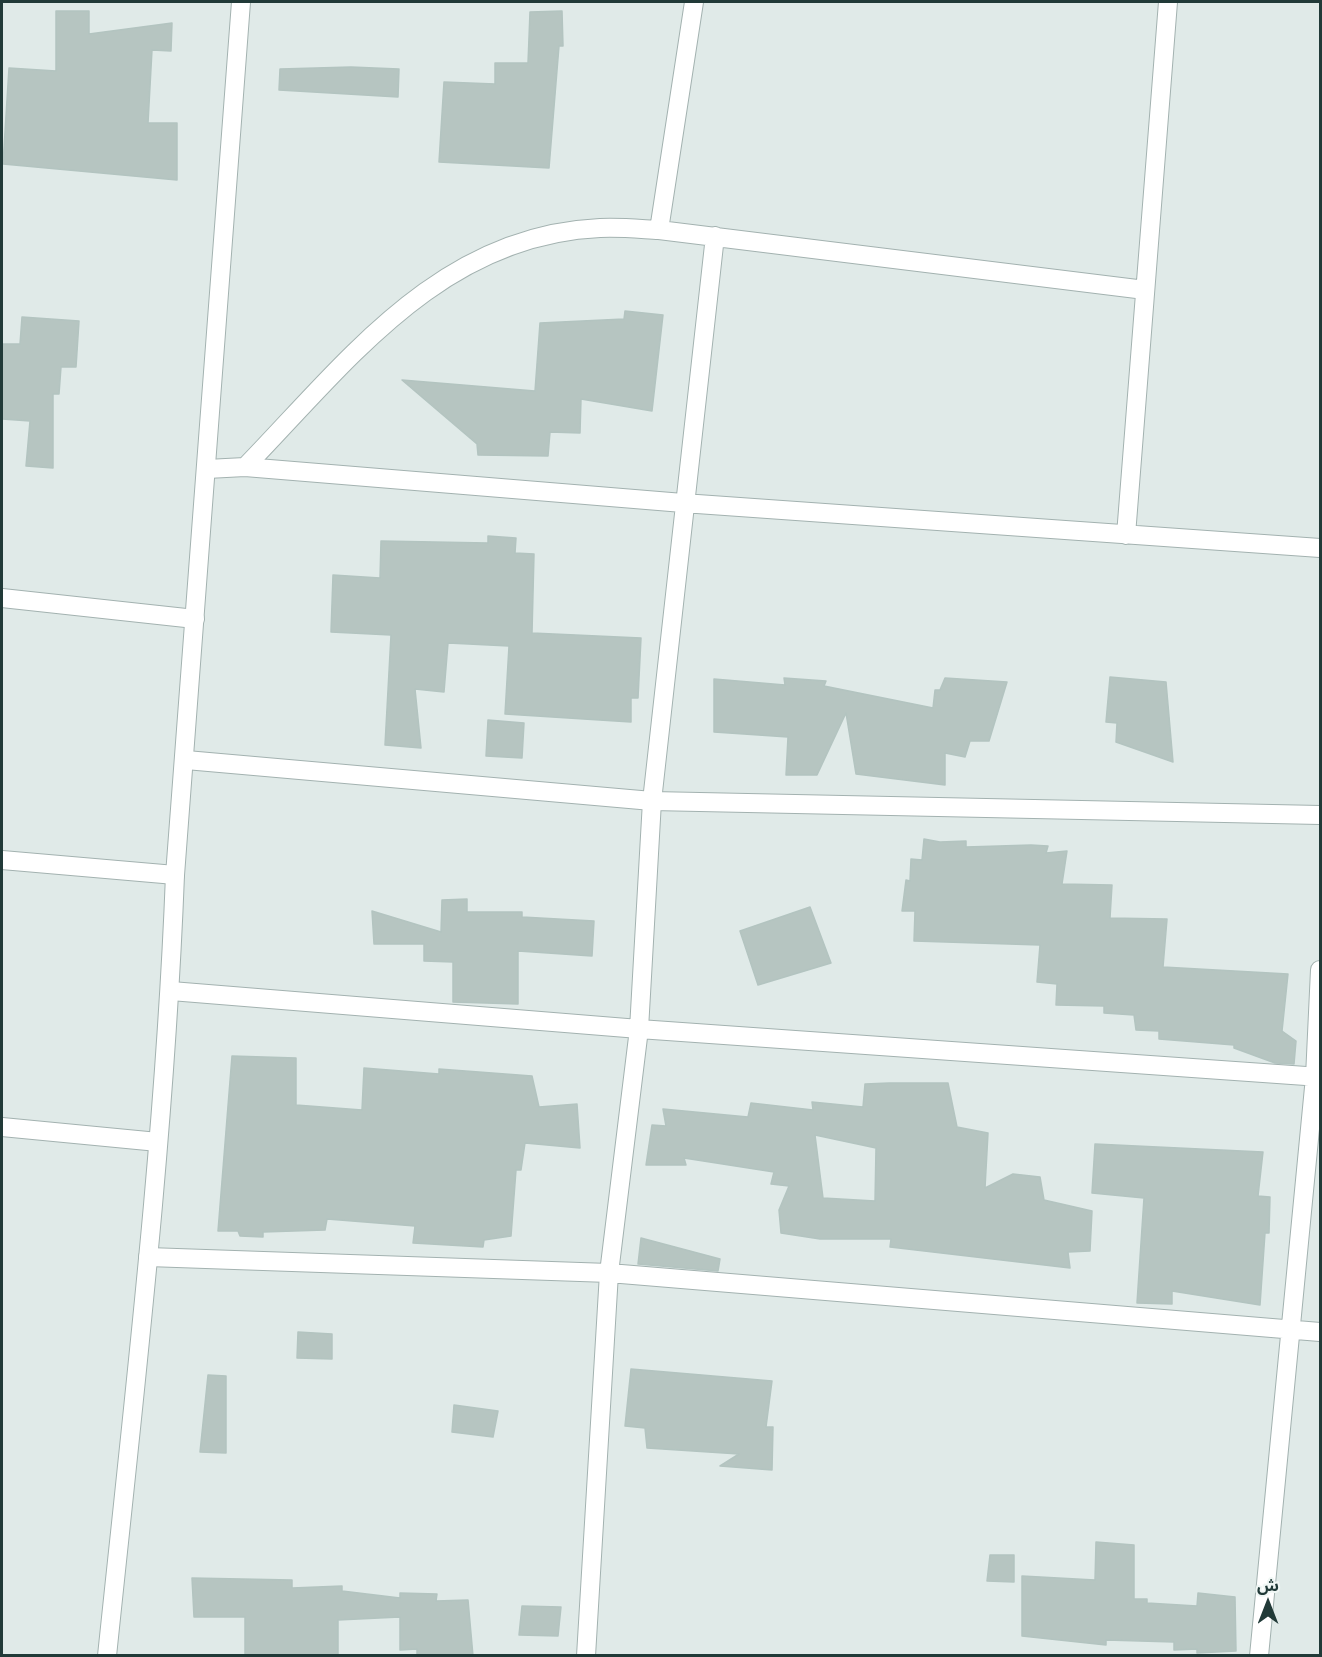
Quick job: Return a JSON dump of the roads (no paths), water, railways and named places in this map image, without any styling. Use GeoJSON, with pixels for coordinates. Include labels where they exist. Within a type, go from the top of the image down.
{"type":"FeatureCollection","features":[{"type":"Feature","properties":{"kind":"street"},"geometry":{"type":"LineString","coordinates":[[107,1656],[148,1257],[171,991],[175,875],[186,760],[241,2]]}},
{"type":"Feature","properties":{"kind":"street"},"geometry":{"type":"LineString","coordinates":[[659,230],[694,2]]}},
{"type":"Feature","properties":{"kind":"street"},"geometry":{"type":"LineString","coordinates":[[1126,535],[1168,2]]}},
{"type":"Feature","properties":{"kind":"street"},"geometry":{"type":"LineString","coordinates":[[245,468],[386,322],[432,284],[484,255],[540,237],[600,228],[659,230],[1145,290]]}},
{"type":"Feature","properties":{"kind":"street"},"geometry":{"type":"LineString","coordinates":[[586,1656],[609,1274],[639,1029],[652,801],[715,236]]}},
{"type":"Feature","properties":{"kind":"street"},"geometry":{"type":"LineString","coordinates":[[207,469],[245,468],[684,503],[1320,548]]}},
{"type":"Feature","properties":{"kind":"street"},"geometry":{"type":"LineString","coordinates":[[2,598],[195,619]]}},
{"type":"Feature","properties":{"kind":"street"},"geometry":{"type":"LineString","coordinates":[[186,760],[652,801],[1320,815]]}},
{"type":"Feature","properties":{"kind":"street"},"geometry":{"type":"LineString","coordinates":[[2,860],[175,875]]}},
{"type":"Feature","properties":{"kind":"street"},"geometry":{"type":"LineString","coordinates":[[1258,1656],[1289,1329],[1318,1077],[1320,970]]}},
{"type":"Feature","properties":{"kind":"street"},"geometry":{"type":"LineString","coordinates":[[171,991],[639,1029],[1318,1077]]}},
{"type":"Feature","properties":{"kind":"street"},"geometry":{"type":"LineString","coordinates":[[2,1127],[158,1142]]}},
{"type":"Feature","properties":{"kind":"street"},"geometry":{"type":"LineString","coordinates":[[148,1257],[609,1274],[1320,1332]]}}]}
